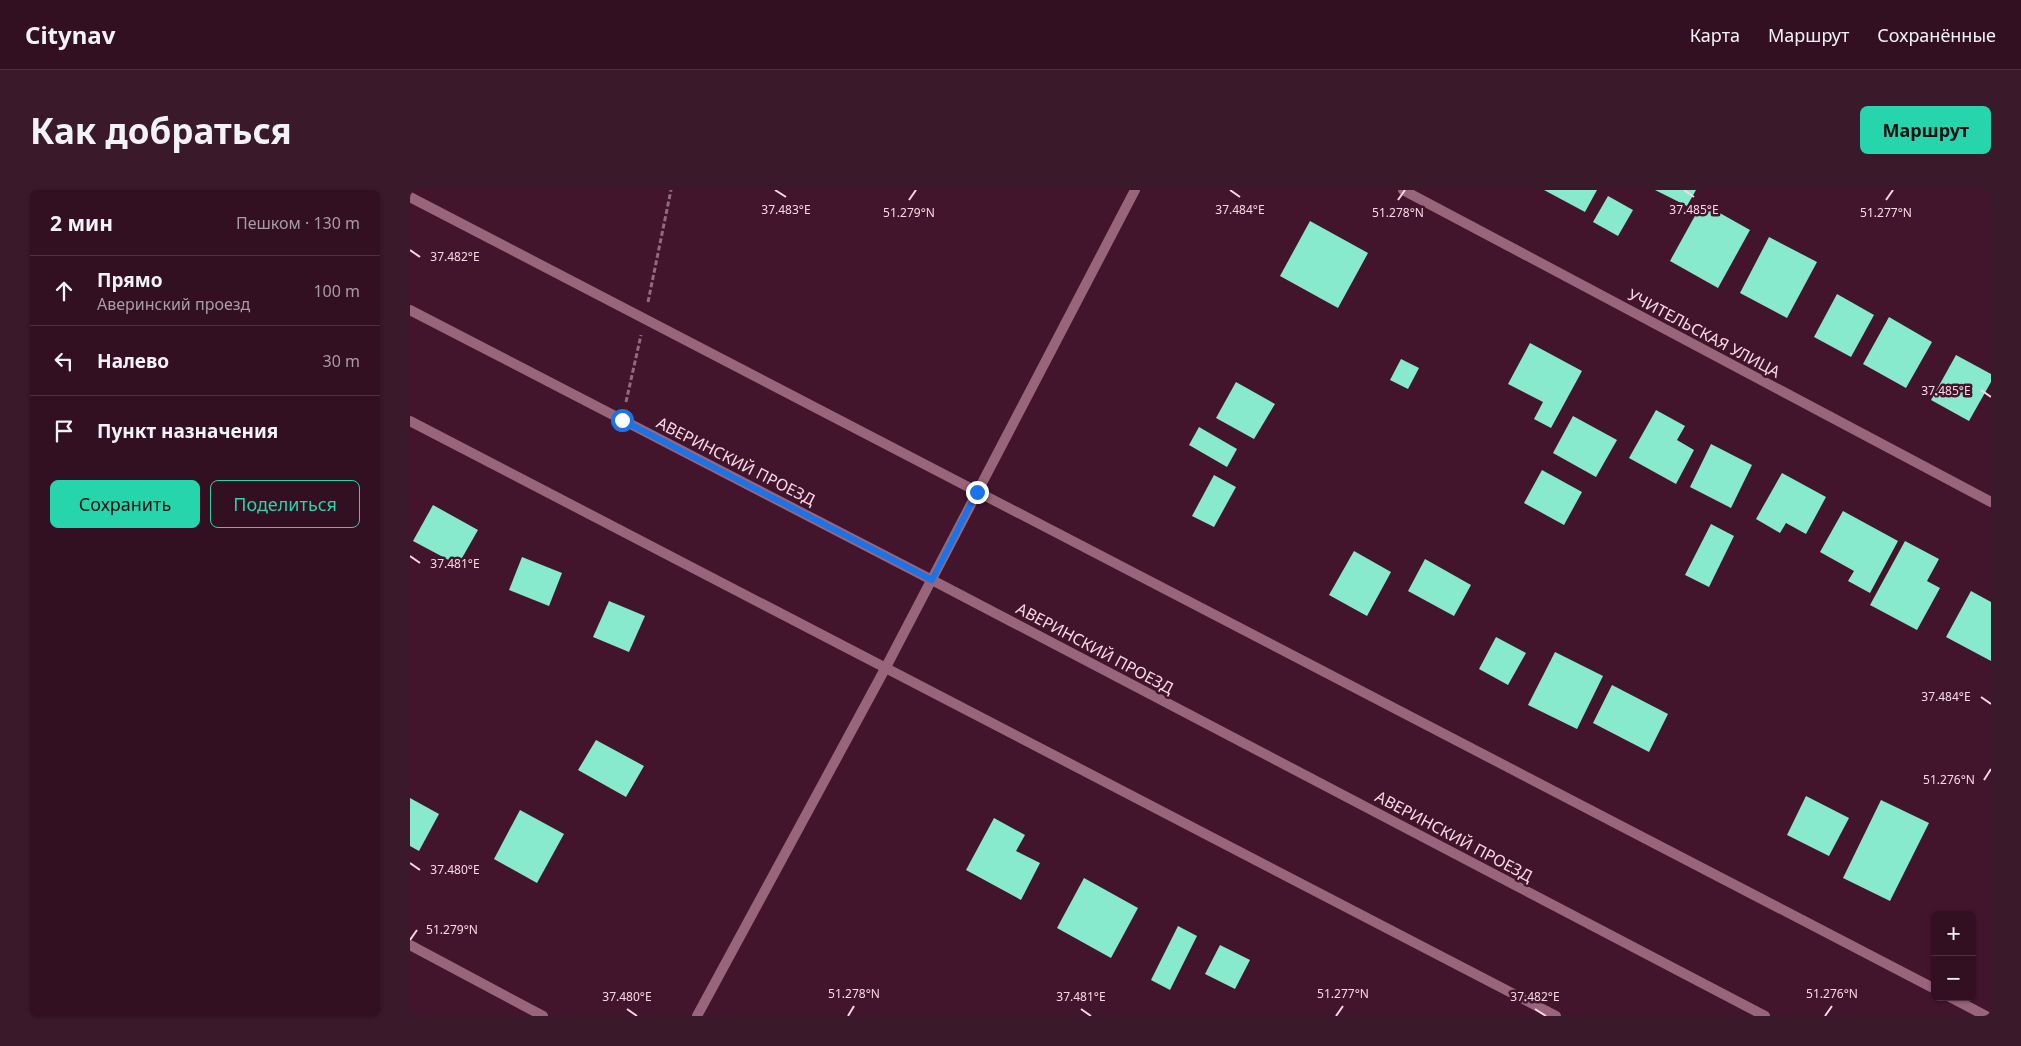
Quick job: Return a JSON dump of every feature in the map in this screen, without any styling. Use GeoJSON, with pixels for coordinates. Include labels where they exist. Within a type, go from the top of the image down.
{"type":"FeatureCollection","features":[{"type":"Feature","properties":{"kind":"street"},"geometry":{"type":"LineString","coordinates":[[697,1016],[886,667],[1135,190]]}},
{"type":"Feature","properties":{"kind":"street","name":"УЧИТЕЛЬСКАЯ УЛИЦА"},"geometry":{"type":"LineString","coordinates":[[1403,190],[1991,502]]}},
{"type":"Feature","properties":{"kind":"street"},"geometry":{"type":"LineString","coordinates":[[410,197],[1931,988]]}},
{"type":"Feature","properties":{"kind":"street","name":"АВЕРИНСКИЙ ПРОЕЗД"},"geometry":{"type":"LineString","coordinates":[[410,310],[932,580],[1765,1016]]}},
{"type":"Feature","properties":{"kind":"street"},"geometry":{"type":"LineString","coordinates":[[410,421],[1556,1016]]}},
{"type":"Feature","properties":{"kind":"street"},"geometry":{"type":"LineString","coordinates":[[410,946],[543,1016]]}},
{"type":"Feature","properties":{"kind":"street"},"geometry":{"type":"LineString","coordinates":[[1958,1001],[1986,1016]]}},
{"type":"Feature","properties":{"kind":"building"},"geometry":{"type":"Polygon","coordinates":[[[1544,190],[1597,190],[1585,212],[1544,190]]]}},
{"type":"Feature","properties":{"kind":"building"},"geometry":{"type":"Polygon","coordinates":[[[1655,190],[1696,190],[1687,206],[1655,190]]]}},
{"type":"Feature","properties":{"kind":"building"},"geometry":{"type":"Polygon","coordinates":[[[1608,196],[1633,210],[1618,236],[1593,222],[1608,196]]]}},
{"type":"Feature","properties":{"kind":"building"},"geometry":{"type":"Polygon","coordinates":[[[1702,203],[1750,230],[1718,288],[1670,261],[1702,203]]]}},
{"type":"Feature","properties":{"kind":"building"},"geometry":{"type":"Polygon","coordinates":[[[1310,221],[1368,253],[1338,308],[1280,276],[1310,221]]]}},
{"type":"Feature","properties":{"kind":"building"},"geometry":{"type":"Polygon","coordinates":[[[1769,237],[1817,262],[1787,318],[1740,293],[1769,237]]]}},
{"type":"Feature","properties":{"kind":"building"},"geometry":{"type":"Polygon","coordinates":[[[1837,294],[1874,315],[1851,357],[1814,337],[1837,294]]]}},
{"type":"Feature","properties":{"kind":"building"},"geometry":{"type":"Polygon","coordinates":[[[1889,317],[1932,342],[1906,388],[1863,364],[1889,317]]]}},
{"type":"Feature","properties":{"kind":"building"},"geometry":{"type":"Polygon","coordinates":[[[1530,343],[1582,371],[1551,428],[1534,419],[1543,402],[1508,384],[1530,343]]]}},
{"type":"Feature","properties":{"kind":"building"},"geometry":{"type":"Polygon","coordinates":[[[1956,355],[1991,374],[1991,382],[1969,421],[1931,400],[1956,355]]]}},
{"type":"Feature","properties":{"kind":"building"},"geometry":{"type":"Polygon","coordinates":[[[1401,359],[1419,368],[1408,389],[1390,380],[1401,359]]]}},
{"type":"Feature","properties":{"kind":"building"},"geometry":{"type":"Polygon","coordinates":[[[1236,382],[1275,404],[1254,439],[1216,418],[1236,382]]]}},
{"type":"Feature","properties":{"kind":"building"},"geometry":{"type":"Polygon","coordinates":[[[1656,410],[1685,426],[1677,440],[1694,450],[1676,484],[1629,458],[1656,410]]]}},
{"type":"Feature","properties":{"kind":"building"},"geometry":{"type":"Polygon","coordinates":[[[1573,416],[1617,440],[1596,477],[1553,453],[1573,416]]]}},
{"type":"Feature","properties":{"kind":"building"},"geometry":{"type":"Polygon","coordinates":[[[1199,427],[1237,449],[1227,467],[1189,445],[1199,427]]]}},
{"type":"Feature","properties":{"kind":"building"},"geometry":{"type":"Polygon","coordinates":[[[1711,444],[1752,465],[1731,508],[1690,487],[1711,444]]]}},
{"type":"Feature","properties":{"kind":"building"},"geometry":{"type":"Polygon","coordinates":[[[1542,470],[1582,492],[1564,525],[1524,503],[1542,470]]]}},
{"type":"Feature","properties":{"kind":"building"},"geometry":{"type":"Polygon","coordinates":[[[1782,473],[1826,497],[1806,534],[1786,523],[1780,533],[1756,519],[1782,473]]]}},
{"type":"Feature","properties":{"kind":"building"},"geometry":{"type":"Polygon","coordinates":[[[1214,475],[1236,487],[1214,527],[1192,516],[1214,475]]]}},
{"type":"Feature","properties":{"kind":"building"},"geometry":{"type":"Polygon","coordinates":[[[433,505],[478,530],[458,565],[413,541],[433,505]]]}},
{"type":"Feature","properties":{"kind":"building"},"geometry":{"type":"Polygon","coordinates":[[[1843,511],[1898,541],[1870,593],[1848,581],[1854,571],[1820,552],[1843,511]]]}},
{"type":"Feature","properties":{"kind":"building"},"geometry":{"type":"Polygon","coordinates":[[[1711,524],[1734,536],[1709,587],[1685,575],[1711,524]]]}},
{"type":"Feature","properties":{"kind":"building"},"geometry":{"type":"Polygon","coordinates":[[[1905,541],[1939,559],[1927,581],[1940,588],[1917,630],[1870,605],[1905,541]]]}},
{"type":"Feature","properties":{"kind":"building"},"geometry":{"type":"Polygon","coordinates":[[[1354,551],[1391,572],[1367,616],[1329,595],[1354,551]]]}},
{"type":"Feature","properties":{"kind":"building"},"geometry":{"type":"Polygon","coordinates":[[[522,557],[562,573],[549,606],[509,590],[522,557]]]}},
{"type":"Feature","properties":{"kind":"building"},"geometry":{"type":"Polygon","coordinates":[[[1425,559],[1471,585],[1454,616],[1408,591],[1425,559]]]}},
{"type":"Feature","properties":{"kind":"building"},"geometry":{"type":"Polygon","coordinates":[[[1971,591],[1991,602],[1991,661],[1946,637],[1971,591]]]}},
{"type":"Feature","properties":{"kind":"building"},"geometry":{"type":"Polygon","coordinates":[[[609,601],[645,616],[629,652],[593,637],[609,601]]]}},
{"type":"Feature","properties":{"kind":"building"},"geometry":{"type":"Polygon","coordinates":[[[1496,637],[1526,653],[1508,685],[1479,669],[1496,637]]]}},
{"type":"Feature","properties":{"kind":"building"},"geometry":{"type":"Polygon","coordinates":[[[1555,652],[1603,676],[1577,729],[1528,705],[1555,652]]]}},
{"type":"Feature","properties":{"kind":"building"},"geometry":{"type":"Polygon","coordinates":[[[1612,685],[1668,714],[1649,752],[1593,723],[1612,685]]]}},
{"type":"Feature","properties":{"kind":"building"},"geometry":{"type":"Polygon","coordinates":[[[596,740],[644,766],[626,797],[578,770],[596,740]]]}},
{"type":"Feature","properties":{"kind":"building"},"geometry":{"type":"Polygon","coordinates":[[[1806,796],[1849,818],[1829,856],[1787,835],[1806,796]]]}},
{"type":"Feature","properties":{"kind":"building"},"geometry":{"type":"Polygon","coordinates":[[[410,798],[439,814],[419,851],[410,846],[410,798]]]}},
{"type":"Feature","properties":{"kind":"building"},"geometry":{"type":"Polygon","coordinates":[[[1881,800],[1929,823],[1890,901],[1843,878],[1881,800]]]}},
{"type":"Feature","properties":{"kind":"building"},"geometry":{"type":"Polygon","coordinates":[[[520,810],[564,834],[537,883],[494,859],[520,810]]]}},
{"type":"Feature","properties":{"kind":"building"},"geometry":{"type":"Polygon","coordinates":[[[994,818],[1025,835],[1016,851],[1040,863],[1021,900],[966,870],[994,818]]]}},
{"type":"Feature","properties":{"kind":"building"},"geometry":{"type":"Polygon","coordinates":[[[1084,878],[1138,908],[1111,958],[1057,928],[1084,878]]]}},
{"type":"Feature","properties":{"kind":"building"},"geometry":{"type":"Polygon","coordinates":[[[1178,926],[1197,936],[1170,990],[1151,980],[1178,926]]]}},
{"type":"Feature","properties":{"kind":"building"},"geometry":{"type":"Polygon","coordinates":[[[1220,945],[1250,960],[1235,989],[1205,974],[1220,945]]]}},
{"type":"Feature","properties":{"kind":"route"},"geometry":{"type":"LineString","coordinates":[[622,420],[932,580],[977,492]]}}]}
